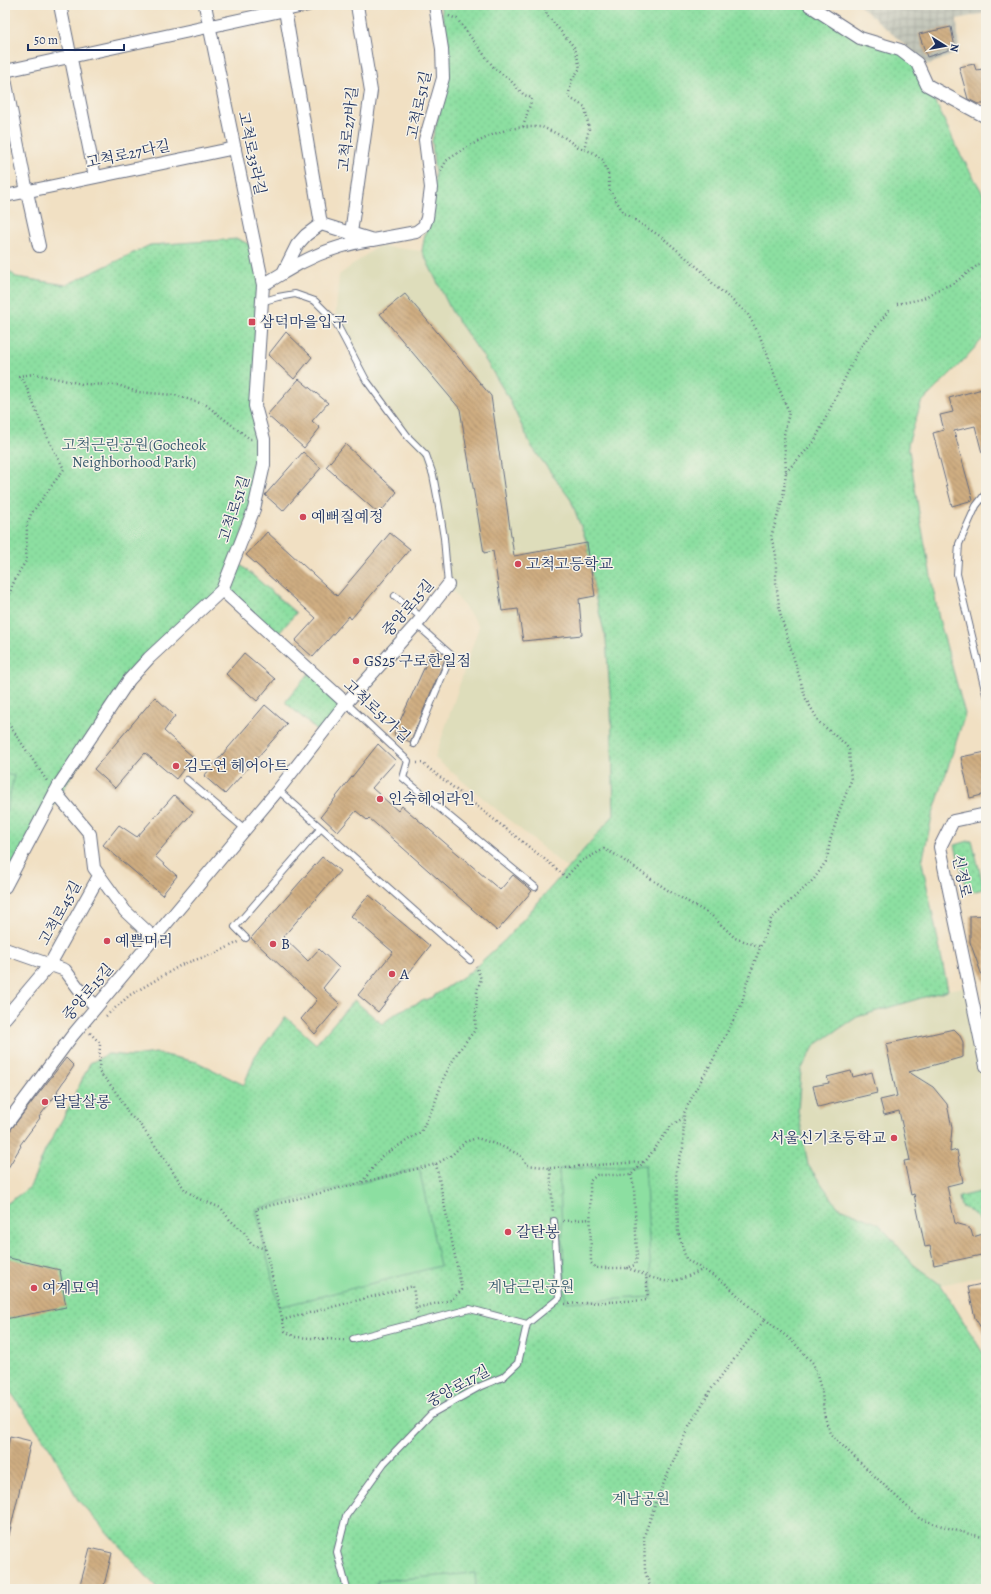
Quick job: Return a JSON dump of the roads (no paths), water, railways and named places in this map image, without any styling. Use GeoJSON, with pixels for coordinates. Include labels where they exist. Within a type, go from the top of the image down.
{"type":"FeatureCollection","features":[{"type":"Feature","properties":{"kind":"street"},"geometry":{"type":"LineString","coordinates":[[60,5],[95,177]]}},
{"type":"Feature","properties":{"kind":"street","name":"고척로33라길"},"geometry":{"type":"LineString","coordinates":[[205,5],[263,285]]}},
{"type":"Feature","properties":{"kind":"street"},"geometry":{"type":"LineString","coordinates":[[5,71],[308,5]]}},
{"type":"Feature","properties":{"kind":"street","name":"고척로27바길"},"geometry":{"type":"LineString","coordinates":[[351,233],[371,91],[357,5]]}},
{"type":"Feature","properties":{"kind":"street"},"geometry":{"type":"LineString","coordinates":[[810,5],[860,38],[900,50],[917,63],[927,85],[986,117]]}},
{"type":"Feature","properties":{"kind":"street","name":"고척로51길"},"geometry":{"type":"LineString","coordinates":[[321,224],[373,240],[416,232],[424,226],[427,218],[431,188],[425,140],[443,78],[442,49],[435,6]]}},
{"type":"Feature","properties":{"kind":"street"},"geometry":{"type":"LineString","coordinates":[[282,273],[296,245],[306,235],[321,224],[285,10]]}},
{"type":"Feature","properties":{"kind":"street"},"geometry":{"type":"LineString","coordinates":[[5,79],[26,192],[39,246]]}},
{"type":"Feature","properties":{"kind":"street","name":"고척로27다길"},"geometry":{"type":"LineString","coordinates":[[5,196],[235,148]]}},
{"type":"Feature","properties":{"kind":"street"},"geometry":{"type":"LineString","coordinates":[[263,285],[299,262],[341,246],[373,240]]}},
{"type":"Feature","properties":{"kind":"street","name":"고척로51길"},"geometry":{"type":"LineString","coordinates":[[5,887],[55,792],[129,680],[149,658],[222,590],[254,509],[264,465],[264,439],[255,406],[263,285]]}},
{"type":"Feature","properties":{"kind":"street","name":"중앙로15길"},"geometry":{"type":"LineString","coordinates":[[6,1123],[85,1028],[96,1006],[278,790],[346,703],[419,621],[448,585]]}},
{"type":"Feature","properties":{"kind":"street","name":"고척로51가길"},"geometry":{"type":"LineString","coordinates":[[222,590],[346,703]]}},
{"type":"Feature","properties":{"kind":"street"},"geometry":{"type":"LineString","coordinates":[[55,792],[90,834],[94,868],[99,876],[125,911],[154,938]]}},
{"type":"Feature","properties":{"kind":"street","name":"신정로"},"geometry":{"type":"LineString","coordinates":[[986,814],[953,822],[940,847],[986,1066]]}},
{"type":"Feature","properties":{"kind":"street","name":"고척로45길"},"geometry":{"type":"LineString","coordinates":[[49,966],[99,876]]}},
{"type":"Feature","properties":{"kind":"street","name":"고척로45길"},"geometry":{"type":"LineString","coordinates":[[5,949],[49,966],[65,970],[82,993],[96,1006]]}},
{"type":"Feature","properties":{"kind":"street"},"geometry":{"type":"LineString","coordinates":[[5,1018],[49,966]]}},
{"type":"Feature","properties":{"kind":"lane","name":"중앙로15길"},"geometry":{"type":"LineString","coordinates":[[262,302],[295,294],[315,301],[335,321],[366,380],[409,438],[426,455],[433,475],[444,538],[448,585]]}},
{"type":"Feature","properties":{"kind":"lane"},"geometry":{"type":"LineString","coordinates":[[986,494],[976,506],[958,544],[957,574],[986,694]]}},
{"type":"Feature","properties":{"kind":"lane"},"geometry":{"type":"LineString","coordinates":[[395,596],[451,655],[414,744]]}},
{"type":"Feature","properties":{"kind":"lane","name":"고척로51가길"},"geometry":{"type":"LineString","coordinates":[[346,703],[408,761],[403,778],[535,887]]}},
{"type":"Feature","properties":{"kind":"lane"},"geometry":{"type":"LineString","coordinates":[[187,780],[245,829]]}},
{"type":"Feature","properties":{"kind":"lane"},"geometry":{"type":"LineString","coordinates":[[278,790],[470,960]]}},
{"type":"Feature","properties":{"kind":"lane"},"geometry":{"type":"LineString","coordinates":[[246,938],[235,926],[321,828]]}},
{"type":"Feature","properties":{"kind":"lane"},"geometry":{"type":"LineString","coordinates":[[353,1339],[470,1309],[528,1324],[559,1298],[554,1221]]}},
{"type":"Feature","properties":{"kind":"lane","name":"중앙로17길"},"geometry":{"type":"LineString","coordinates":[[347,1589],[337,1552],[346,1516],[384,1464],[431,1414],[482,1386],[503,1377],[518,1363],[528,1324]]}},
{"type":"Feature","properties":{"kind":"place","name":"삼덕마을입구"},"geometry":{"type":"Point","coordinates":[252,322]}},
{"type":"Feature","properties":{"kind":"place","name":"예뻐질예정"},"geometry":{"type":"Point","coordinates":[303,517]}},
{"type":"Feature","properties":{"kind":"place","name":"고척고등학교"},"geometry":{"type":"Point","coordinates":[518,564]}},
{"type":"Feature","properties":{"kind":"place","name":"GS25 구로한일점"},"geometry":{"type":"Point","coordinates":[356,661]}},
{"type":"Feature","properties":{"kind":"place","name":"김도연 헤어아트"},"geometry":{"type":"Point","coordinates":[176,766]}},
{"type":"Feature","properties":{"kind":"place","name":"인숙헤어라인"},"geometry":{"type":"Point","coordinates":[380,799]}},
{"type":"Feature","properties":{"kind":"place","name":"예쁜머리"},"geometry":{"type":"Point","coordinates":[107,941]}},
{"type":"Feature","properties":{"kind":"place","name":"B"},"geometry":{"type":"Point","coordinates":[273,944]}},
{"type":"Feature","properties":{"kind":"place","name":"A"},"geometry":{"type":"Point","coordinates":[392,974]}},
{"type":"Feature","properties":{"kind":"place","name":"달달살롱"},"geometry":{"type":"Point","coordinates":[45,1102]}},
{"type":"Feature","properties":{"kind":"place","name":"서울신기초등학교"},"geometry":{"type":"Point","coordinates":[894,1138]}},
{"type":"Feature","properties":{"kind":"place","name":"갈탄봉"},"geometry":{"type":"Point","coordinates":[508,1232]}},
{"type":"Feature","properties":{"kind":"place","name":"여계묘역"},"geometry":{"type":"Point","coordinates":[34,1288]}},
{"type":"Feature","properties":{"kind":"park label","name":"고척근린공원(Gocheok Neighborhood Park)"},"geometry":{"type":"Point","coordinates":[134,454]}},
{"type":"Feature","properties":{"kind":"park label","name":"계남근린공원"},"geometry":{"type":"Point","coordinates":[531,1287]}},
{"type":"Feature","properties":{"kind":"park label","name":"계남공원"},"geometry":{"type":"Point","coordinates":[641,1499]}}]}
